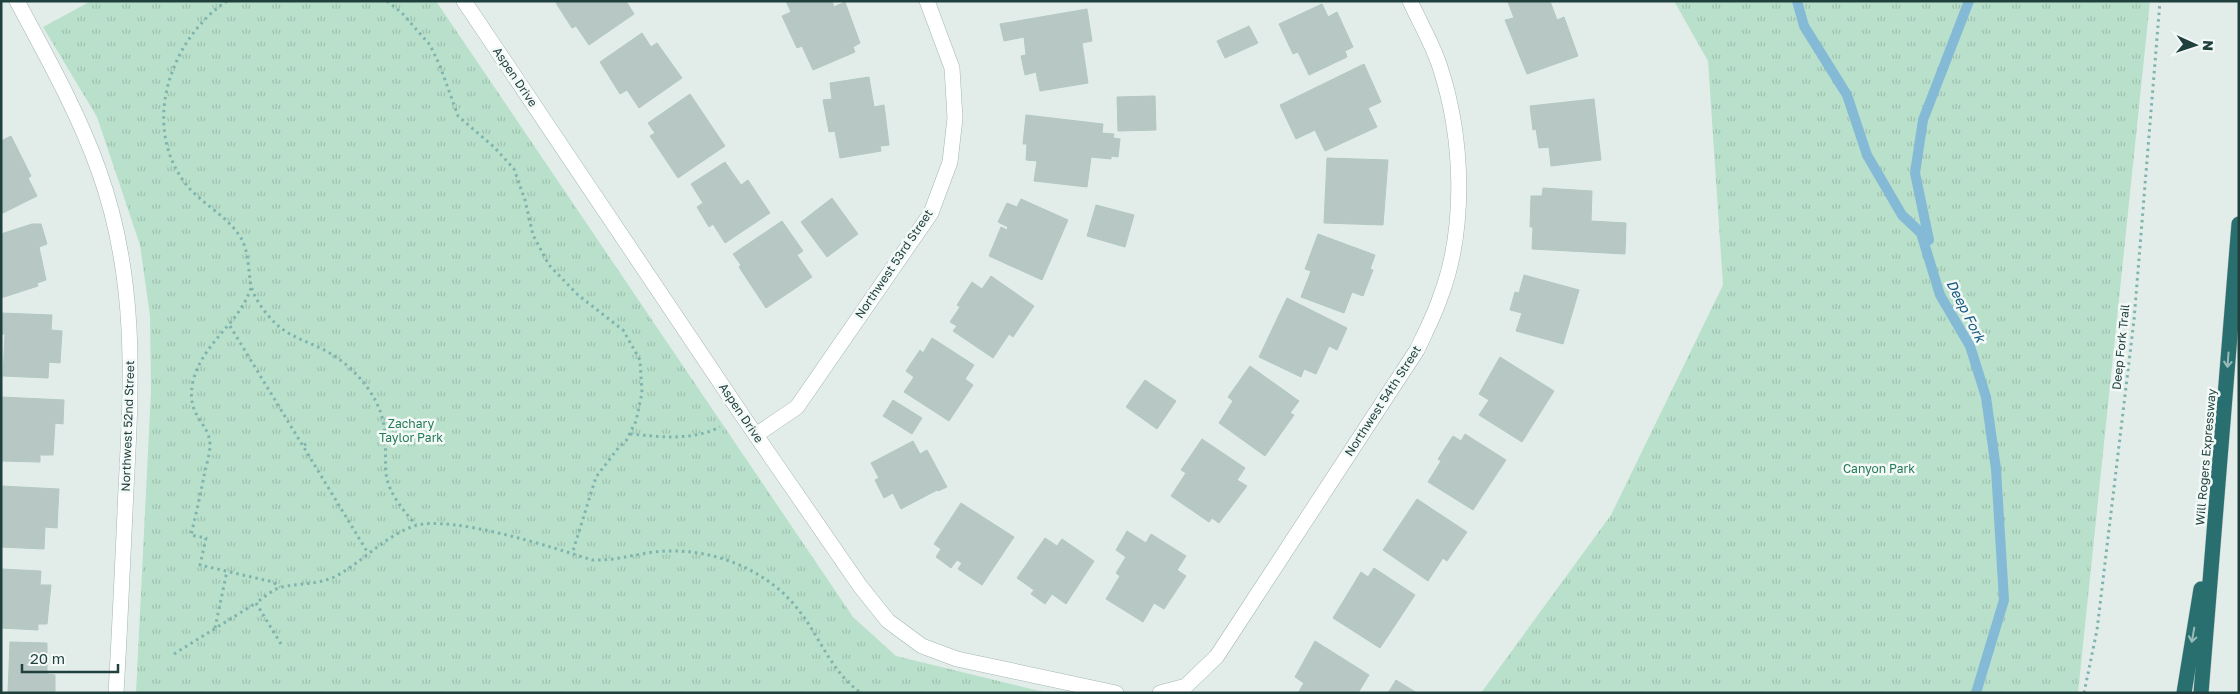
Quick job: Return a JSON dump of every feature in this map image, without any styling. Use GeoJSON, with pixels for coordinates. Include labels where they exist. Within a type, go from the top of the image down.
{"type":"FeatureCollection","features":[{"type":"Feature","properties":{"kind":"highway","name":"Will Rogers Expressway"},"geometry":{"type":"LineString","coordinates":[[2202,693],[2239,224]]}},
{"type":"Feature","properties":{"kind":"highway"},"geometry":{"type":"LineString","coordinates":[[2184,693],[2219,484]]}},
{"type":"Feature","properties":{"kind":"street","name":"Northwest 52nd Street"},"geometry":{"type":"LineString","coordinates":[[17,1],[76,112],[100,172],[115,230],[128,299],[132,380],[116,693]]}},
{"type":"Feature","properties":{"kind":"street","name":"Aspen Drive"},"geometry":{"type":"LineString","coordinates":[[464,1],[742,415],[865,593],[888,621],[922,646],[957,659],[1116,693]]}},
{"type":"Feature","properties":{"kind":"street","name":"Northwest 53rd Street"},"geometry":{"type":"LineString","coordinates":[[756,435],[797,408],[931,213],[950,162],[955,118],[952,68],[927,1]]}},
{"type":"Feature","properties":{"kind":"street","name":"Northwest 54th Street"},"geometry":{"type":"LineString","coordinates":[[1160,693],[1186,686],[1217,656],[1418,350],[1441,296],[1455,241],[1458,198],[1455,127],[1440,66],[1410,1]]}},
{"type":"Feature","properties":{"kind":"path"},"geometry":{"type":"LineString","coordinates":[[226,1],[213,10],[182,49],[165,94],[162,120],[166,147],[184,182],[196,196],[228,221],[241,238],[248,257],[252,287],[262,308],[289,335],[328,352],[345,363],[370,391],[385,427],[386,474],[391,490],[416,525]]}},
{"type":"Feature","properties":{"kind":"path"},"geometry":{"type":"LineString","coordinates":[[387,1],[402,12],[430,45],[440,66],[458,116],[494,146],[514,169],[525,200],[533,235],[549,265],[578,295],[623,330],[640,360],[642,384],[640,408],[630,434],[596,477],[572,554]]}},
{"type":"Feature","properties":{"kind":"path","name":"Deep Fork Trail"},"geometry":{"type":"LineString","coordinates":[[2084,693],[2097,630],[2134,320],[2160,1]]}},
{"type":"Feature","properties":{"kind":"path"},"geometry":{"type":"LineString","coordinates":[[252,287],[248,299],[230,326],[212,342],[203,355],[195,376],[192,398],[193,410],[210,445],[191,535],[206,538],[200,565],[273,582],[280,587]]}},
{"type":"Feature","properties":{"kind":"path"},"geometry":{"type":"LineString","coordinates":[[230,326],[368,553]]}},
{"type":"Feature","properties":{"kind":"path"},"geometry":{"type":"LineString","coordinates":[[630,434],[676,438],[696,436],[726,425],[742,415]]}},
{"type":"Feature","properties":{"kind":"path"},"geometry":{"type":"LineString","coordinates":[[304,445],[310,442]]}},
{"type":"Feature","properties":{"kind":"path"},"geometry":{"type":"LineString","coordinates":[[174,654],[280,587],[304,586],[326,580],[348,569],[382,543],[416,525],[436,525],[482,530],[592,560],[606,561],[652,552],[674,551],[696,553],[730,560],[756,572],[777,587],[797,608],[826,656],[839,673],[861,693]]}},
{"type":"Feature","properties":{"kind":"path"},"geometry":{"type":"LineString","coordinates":[[215,628],[227,571]]}},
{"type":"Feature","properties":{"kind":"path"},"geometry":{"type":"LineString","coordinates":[[256,603],[281,644]]}},
{"type":"Feature","properties":{"kind":"green space","name":"Zachary Taylor Park"},"geometry":{"type":"Polygon","coordinates":[[[91,1],[436,1],[853,617],[896,656],[1048,693],[136,693],[151,391],[150,316],[140,245],[97,117],[43,27],[91,1]]]}},
{"type":"Feature","properties":{"kind":"green space","name":"Canyon Park"},"geometry":{"type":"Polygon","coordinates":[[[1674,1],[2150,1],[2078,693],[1481,693],[1611,515],[1723,285],[1708,61],[1674,1]]]}},
{"type":"Feature","properties":{"kind":"building"},"geometry":{"type":"Polygon","coordinates":[[[559,1],[626,1],[634,14],[589,45],[576,26],[572,28],[556,3],[559,1]]]}},
{"type":"Feature","properties":{"kind":"building"},"geometry":{"type":"Polygon","coordinates":[[[786,1],[832,1],[834,7],[845,2],[860,43],[853,47],[855,52],[813,70],[802,46],[797,48],[782,16],[791,12],[786,1]]]}},
{"type":"Feature","properties":{"kind":"building"},"geometry":{"type":"Polygon","coordinates":[[[1550,1],[1557,20],[1564,17],[1578,56],[1527,74],[1505,20],[1514,18],[1508,2],[1550,1]]]}},
{"type":"Feature","properties":{"kind":"building"},"geometry":{"type":"Polygon","coordinates":[[[1322,4],[1328,17],[1337,12],[1353,47],[1345,51],[1347,57],[1309,75],[1298,52],[1293,54],[1279,24],[1322,4]]]}},
{"type":"Feature","properties":{"kind":"building"},"geometry":{"type":"Polygon","coordinates":[[[1087,9],[1092,41],[1082,43],[1088,83],[1040,91],[1036,72],[1025,75],[1021,56],[1026,55],[1024,37],[1004,41],[1000,24],[1087,9]]]}},
{"type":"Feature","properties":{"kind":"building"},"geometry":{"type":"Polygon","coordinates":[[[1249,26],[1258,43],[1225,58],[1217,41],[1249,26]]]}},
{"type":"Feature","properties":{"kind":"building"},"geometry":{"type":"Polygon","coordinates":[[[642,33],[651,47],[657,43],[682,78],[639,108],[627,90],[620,94],[600,62],[642,33]]]}},
{"type":"Feature","properties":{"kind":"building"},"geometry":{"type":"Polygon","coordinates":[[[1364,64],[1381,102],[1368,108],[1377,127],[1325,151],[1315,130],[1296,139],[1280,105],[1364,64]]]}},
{"type":"Feature","properties":{"kind":"building"},"geometry":{"type":"Polygon","coordinates":[[[869,77],[874,107],[884,105],[889,145],[880,146],[881,151],[840,158],[835,131],[829,132],[823,100],[832,99],[830,83],[869,77]]]}},
{"type":"Feature","properties":{"kind":"building"},"geometry":{"type":"Polygon","coordinates":[[[690,94],[725,146],[678,178],[650,136],[655,133],[648,123],[690,94]]]}},
{"type":"Feature","properties":{"kind":"building"},"geometry":{"type":"Polygon","coordinates":[[[1155,96],[1156,130],[1118,131],[1117,97],[1155,96]]]}},
{"type":"Feature","properties":{"kind":"building"},"geometry":{"type":"Polygon","coordinates":[[[1594,99],[1601,160],[1551,166],[1549,147],[1539,148],[1536,129],[1533,130],[1530,106],[1594,99]]]}},
{"type":"Feature","properties":{"kind":"building"},"geometry":{"type":"Polygon","coordinates":[[[1026,115],[1103,124],[1102,133],[1114,134],[1113,138],[1120,139],[1118,157],[1111,156],[1111,159],[1091,157],[1087,187],[1034,181],[1037,161],[1026,160],[1027,144],[1023,144],[1026,115]]]}},
{"type":"Feature","properties":{"kind":"building"},"geometry":{"type":"Polygon","coordinates":[[[11,136],[31,176],[28,178],[37,196],[1,214],[1,141],[11,136]]]}},
{"type":"Feature","properties":{"kind":"building"},"geometry":{"type":"Polygon","coordinates":[[[1327,158],[1388,160],[1383,225],[1324,223],[1327,158]]]}},
{"type":"Feature","properties":{"kind":"building"},"geometry":{"type":"Polygon","coordinates":[[[725,162],[741,185],[748,180],[770,213],[725,243],[713,224],[709,227],[697,207],[703,203],[691,184],[725,162]]]}},
{"type":"Feature","properties":{"kind":"building"},"geometry":{"type":"Polygon","coordinates":[[[1543,188],[1592,191],[1591,221],[1626,223],[1625,254],[1532,249],[1533,227],[1530,227],[1531,196],[1542,196],[1543,188]]]}},
{"type":"Feature","properties":{"kind":"building"},"geometry":{"type":"Polygon","coordinates":[[[832,198],[858,234],[827,257],[801,222],[832,198]]]}},
{"type":"Feature","properties":{"kind":"building"},"geometry":{"type":"Polygon","coordinates":[[[1021,199],[1068,220],[1042,280],[989,256],[1001,227],[1007,230],[1008,227],[998,222],[1007,203],[1017,207],[1021,199]]]}},
{"type":"Feature","properties":{"kind":"building"},"geometry":{"type":"Polygon","coordinates":[[[1096,205],[1134,215],[1125,247],[1087,236],[1096,205]]]}},
{"type":"Feature","properties":{"kind":"building"},"geometry":{"type":"Polygon","coordinates":[[[782,221],[803,251],[797,255],[812,277],[766,308],[739,267],[741,265],[733,254],[782,221]]]}},
{"type":"Feature","properties":{"kind":"building"},"geometry":{"type":"Polygon","coordinates":[[[32,224],[41,224],[47,244],[39,247],[46,280],[37,283],[38,286],[1,298],[1,234],[32,224]]]}},
{"type":"Feature","properties":{"kind":"building"},"geometry":{"type":"Polygon","coordinates":[[[1318,234],[1375,255],[1370,269],[1373,270],[1363,296],[1352,292],[1344,313],[1301,297],[1311,271],[1305,269],[1318,234]]]}},
{"type":"Feature","properties":{"kind":"building"},"geometry":{"type":"Polygon","coordinates":[[[1524,275],[1579,290],[1563,344],[1516,331],[1522,313],[1510,310],[1515,292],[1519,293],[1524,275]]]}},
{"type":"Feature","properties":{"kind":"building"},"geometry":{"type":"Polygon","coordinates":[[[991,276],[1034,306],[1013,337],[1009,334],[993,358],[953,331],[957,326],[950,322],[960,307],[957,305],[972,282],[982,289],[991,276]]]}},
{"type":"Feature","properties":{"kind":"building"},"geometry":{"type":"Polygon","coordinates":[[[1287,298],[1347,328],[1337,350],[1329,346],[1316,374],[1304,369],[1301,377],[1259,357],[1287,298]]]}},
{"type":"Feature","properties":{"kind":"building"},"geometry":{"type":"Polygon","coordinates":[[[1,313],[52,315],[51,330],[62,331],[60,363],[49,362],[48,378],[3,376],[5,334],[1,334],[1,313]]]}},
{"type":"Feature","properties":{"kind":"building"},"geometry":{"type":"Polygon","coordinates":[[[932,338],[974,365],[965,379],[973,385],[949,421],[904,392],[914,377],[906,371],[920,350],[923,353],[932,338]]]}},
{"type":"Feature","properties":{"kind":"building"},"geometry":{"type":"Polygon","coordinates":[[[1500,357],[1554,391],[1522,442],[1479,415],[1489,400],[1479,394],[1500,357]]]}},
{"type":"Feature","properties":{"kind":"building"},"geometry":{"type":"Polygon","coordinates":[[[1250,366],[1299,401],[1290,413],[1294,415],[1265,456],[1219,423],[1233,401],[1228,397],[1250,366]]]}},
{"type":"Feature","properties":{"kind":"building"},"geometry":{"type":"Polygon","coordinates":[[[1145,380],[1176,401],[1157,429],[1126,407],[1145,380]]]}},
{"type":"Feature","properties":{"kind":"building"},"geometry":{"type":"Polygon","coordinates":[[[1,397],[64,400],[63,424],[55,423],[53,455],[40,455],[40,462],[1,461],[1,397]]]}},
{"type":"Feature","properties":{"kind":"building"},"geometry":{"type":"Polygon","coordinates":[[[893,400],[922,418],[912,434],[883,416],[893,400]]]}},
{"type":"Feature","properties":{"kind":"building"},"geometry":{"type":"Polygon","coordinates":[[[1465,434],[1506,460],[1473,510],[1428,482],[1441,461],[1438,459],[1453,436],[1461,441],[1465,434]]]}},
{"type":"Feature","properties":{"kind":"building"},"geometry":{"type":"Polygon","coordinates":[[[1202,439],[1245,468],[1237,480],[1247,486],[1219,523],[1212,518],[1209,522],[1171,496],[1186,473],[1181,470],[1202,439]]]}},
{"type":"Feature","properties":{"kind":"building"},"geometry":{"type":"Polygon","coordinates":[[[913,441],[920,454],[927,450],[947,487],[937,490],[901,509],[893,493],[884,498],[875,480],[879,478],[871,463],[913,441]]]}},
{"type":"Feature","properties":{"kind":"building"},"geometry":{"type":"Polygon","coordinates":[[[1,486],[59,489],[57,528],[45,527],[44,549],[1,547],[1,486]]]}},
{"type":"Feature","properties":{"kind":"building"},"geometry":{"type":"Polygon","coordinates":[[[1417,499],[1467,532],[1447,561],[1443,558],[1428,581],[1383,550],[1417,499]]]}},
{"type":"Feature","properties":{"kind":"building"},"geometry":{"type":"Polygon","coordinates":[[[961,503],[1014,537],[982,585],[958,569],[962,563],[957,560],[951,568],[936,557],[941,549],[934,544],[961,503]]]}},
{"type":"Feature","properties":{"kind":"building"},"geometry":{"type":"Polygon","coordinates":[[[1127,531],[1146,543],[1151,534],[1186,556],[1177,570],[1186,576],[1164,609],[1154,603],[1143,622],[1106,599],[1120,576],[1116,573],[1126,557],[1116,550],[1127,531]]]}},
{"type":"Feature","properties":{"kind":"building"},"geometry":{"type":"Polygon","coordinates":[[[1045,538],[1057,546],[1062,539],[1094,561],[1066,604],[1052,594],[1045,604],[1031,594],[1034,590],[1017,578],[1045,538]]]}},
{"type":"Feature","properties":{"kind":"building"},"geometry":{"type":"Polygon","coordinates":[[[1374,568],[1415,595],[1380,648],[1333,618],[1361,572],[1368,577],[1374,568]]]}},
{"type":"Feature","properties":{"kind":"building"},"geometry":{"type":"Polygon","coordinates":[[[1,569],[41,571],[40,585],[51,585],[47,624],[38,624],[38,630],[1,628],[1,569]]]}},
{"type":"Feature","properties":{"kind":"building"},"geometry":{"type":"Polygon","coordinates":[[[1315,641],[1369,675],[1358,693],[1298,693],[1304,683],[1295,677],[1315,641]]]}},
{"type":"Feature","properties":{"kind":"building"},"geometry":{"type":"Polygon","coordinates":[[[10,642],[47,643],[47,674],[55,675],[55,692],[8,693],[10,642]]]}},
{"type":"Feature","properties":{"kind":"building"},"geometry":{"type":"Polygon","coordinates":[[[1396,680],[1417,693],[1388,693],[1396,680]]]}},
{"type":"Feature","properties":{"kind":"waterway","name":"Deep Fork"},"geometry":{"type":"LineString","coordinates":[[1797,1],[1804,26],[1847,95],[1867,155],[1902,215],[1921,233],[1940,295],[1970,346],[1986,397],[1996,469],[2004,600],[1976,693]]}},
{"type":"Feature","properties":{"kind":"waterway"},"geometry":{"type":"LineString","coordinates":[[1929,240],[1915,173],[1923,120],[1969,1]]}}]}
